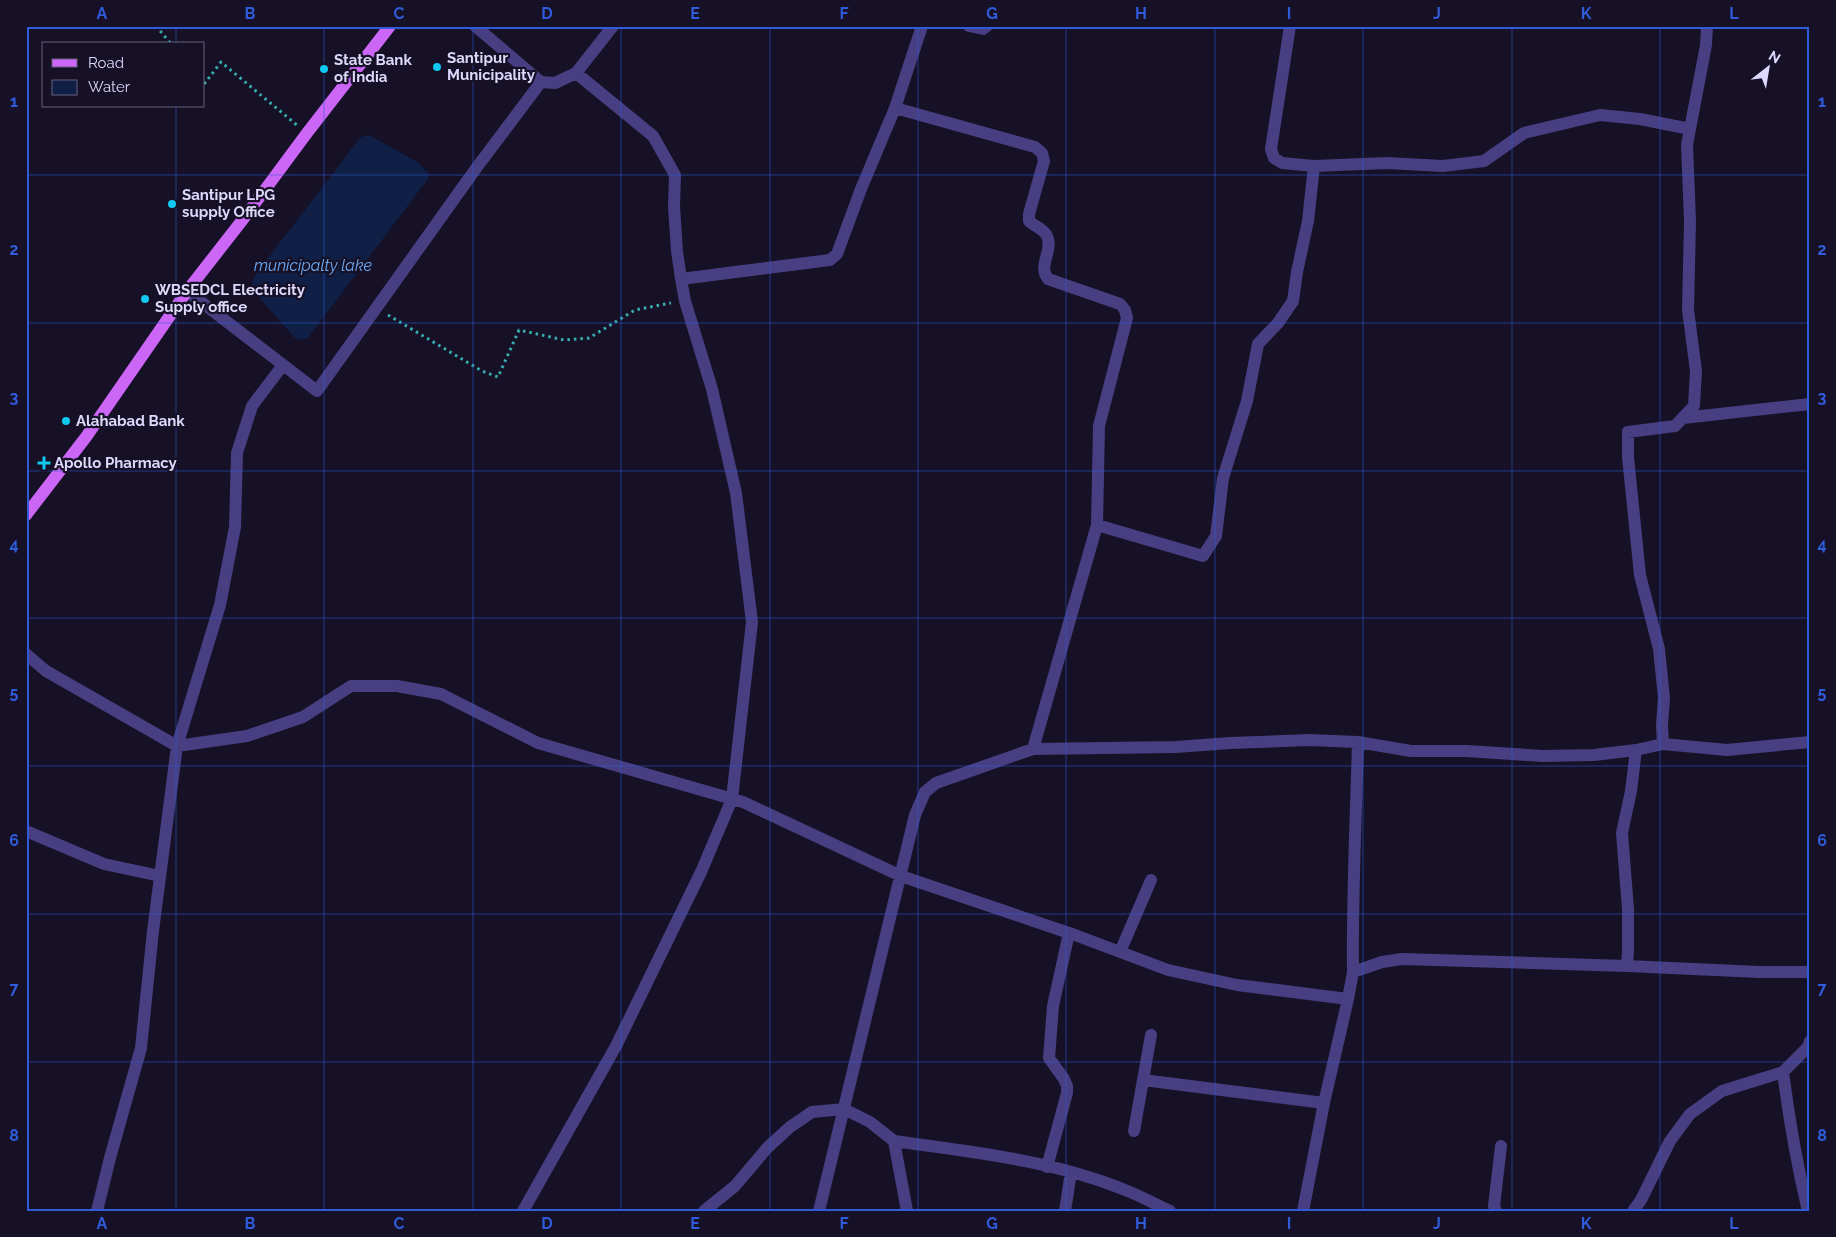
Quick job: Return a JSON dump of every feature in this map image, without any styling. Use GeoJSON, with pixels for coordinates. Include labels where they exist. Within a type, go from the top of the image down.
{"type":"FeatureCollection","features":[{"type":"Feature","properties":{"kind":"main road"},"geometry":{"type":"LineString","coordinates":[[26,515],[86,437],[187,291],[249,212],[306,133],[390,26]]}},
{"type":"Feature","properties":{"kind":"street"},"geometry":{"type":"LineString","coordinates":[[474,26],[541,82],[555,83],[576,73],[612,26]]}},
{"type":"Feature","properties":{"kind":"street"},"geometry":{"type":"LineString","coordinates":[[681,279],[830,260],[837,254],[861,189],[895,108],[922,26]]}},
{"type":"Feature","properties":{"kind":"street"},"geometry":{"type":"LineString","coordinates":[[969,26],[983,29],[988,26]]}},
{"type":"Feature","properties":{"kind":"street"},"geometry":{"type":"LineString","coordinates":[[1290,26],[1271,149],[1274,158],[1282,163],[1314,166],[1387,164],[1443,166],[1484,161],[1524,134],[1600,115],[1640,119],[1690,130]]}},
{"type":"Feature","properties":{"kind":"street"},"geometry":{"type":"LineString","coordinates":[[1663,744],[1664,698],[1659,649],[1640,575],[1628,457],[1628,432],[1675,426],[1694,406],[1696,371],[1688,310],[1690,221],[1687,145],[1706,45],[1707,26]]}},
{"type":"Feature","properties":{"kind":"street"},"geometry":{"type":"LineString","coordinates":[[523,1211],[616,1046],[701,872],[732,799],[752,622],[736,493],[712,389],[685,301],[681,279],[677,251],[675,175],[653,136],[576,73]]}},
{"type":"Feature","properties":{"kind":"street"},"geometry":{"type":"LineString","coordinates":[[187,291],[317,391],[477,167],[541,82]]}},
{"type":"Feature","properties":{"kind":"street"},"geometry":{"type":"LineString","coordinates":[[895,108],[1035,147],[1042,153],[1044,161],[1029,214],[1029,221],[1035,227],[1044,231],[1048,237],[1049,245],[1043,267],[1044,274],[1048,279],[1120,304],[1125,310],[1127,318],[1099,426],[1097,525],[1032,749]]}},
{"type":"Feature","properties":{"kind":"street"},"geometry":{"type":"LineString","coordinates":[[1097,525],[1203,556],[1216,536],[1223,478],[1247,401],[1258,344],[1278,323],[1293,301],[1308,221],[1314,166]]}},
{"type":"Feature","properties":{"kind":"street"},"geometry":{"type":"LineString","coordinates":[[97,1211],[141,1048],[177,746],[222,595],[235,527],[237,453],[252,406],[283,365]]}},
{"type":"Feature","properties":{"kind":"street"},"geometry":{"type":"LineString","coordinates":[[1683,418],[1810,404]]}},
{"type":"Feature","properties":{"kind":"street"},"geometry":{"type":"LineString","coordinates":[[26,654],[46,670],[177,746],[247,736],[303,716],[351,686],[397,686],[441,694],[538,743],[743,802],[901,876],[1069,933],[1168,970],[1231,984],[1348,999]]}},
{"type":"Feature","properties":{"kind":"street"},"geometry":{"type":"LineString","coordinates":[[819,1211],[915,815],[925,792],[936,783],[1032,749],[1176,747],[1230,742],[1309,740],[1358,742],[1411,751],[1467,750],[1543,756],[1594,755],[1636,750],[1663,744],[1727,750],[1810,742]]}},
{"type":"Feature","properties":{"kind":"street"},"geometry":{"type":"LineString","coordinates":[[1303,1211],[1324,1103],[1353,972],[1352,924],[1358,742]]}},
{"type":"Feature","properties":{"kind":"street"},"geometry":{"type":"LineString","coordinates":[[1627,966],[1628,909],[1622,833],[1631,791],[1636,750]]}},
{"type":"Feature","properties":{"kind":"street"},"geometry":{"type":"LineString","coordinates":[[26,831],[104,864],[160,876]]}},
{"type":"Feature","properties":{"kind":"street"},"geometry":{"type":"LineString","coordinates":[[1120,952],[1151,880]]}},
{"type":"Feature","properties":{"kind":"street"},"geometry":{"type":"LineString","coordinates":[[1047,1166],[1067,1093],[1064,1079],[1049,1058],[1053,1006],[1069,933]]}},
{"type":"Feature","properties":{"kind":"street"},"geometry":{"type":"LineString","coordinates":[[1353,972],[1382,962],[1402,959],[1759,972],[1810,972]]}},
{"type":"Feature","properties":{"kind":"street"},"geometry":{"type":"LineString","coordinates":[[1134,1131],[1151,1035]]}},
{"type":"Feature","properties":{"kind":"street"},"geometry":{"type":"LineString","coordinates":[[1633,1211],[1641,1200],[1670,1141],[1690,1114],[1722,1091],[1784,1072],[1808,1046],[1810,1041]]}},
{"type":"Feature","properties":{"kind":"street"},"geometry":{"type":"LineString","coordinates":[[1784,1072],[1794,1148],[1808,1211]]}},
{"type":"Feature","properties":{"kind":"street"},"geometry":{"type":"LineString","coordinates":[[1143,1080],[1324,1103]]}},
{"type":"Feature","properties":{"kind":"street"},"geometry":{"type":"LineString","coordinates":[[704,1211],[735,1186],[767,1148],[790,1126],[812,1112],[844,1109],[870,1122],[894,1141],[991,1154],[1071,1172],[1125,1189],[1170,1211]]}},
{"type":"Feature","properties":{"kind":"street"},"geometry":{"type":"LineString","coordinates":[[894,1141],[907,1211]]}},
{"type":"Feature","properties":{"kind":"street"},"geometry":{"type":"LineString","coordinates":[[1496,1211],[1494,1206],[1501,1146]]}},
{"type":"Feature","properties":{"kind":"street"},"geometry":{"type":"LineString","coordinates":[[1065,1211],[1071,1172]]}},
{"type":"Feature","properties":{"kind":"path"},"geometry":{"type":"LineString","coordinates":[[156,26],[169,42]]}},
{"type":"Feature","properties":{"kind":"path"},"geometry":{"type":"LineString","coordinates":[[205,83],[221,62],[306,133]]}},
{"type":"Feature","properties":{"kind":"path"},"geometry":{"type":"LineString","coordinates":[[377,309],[482,371],[498,376],[519,330],[564,340],[590,338],[635,310],[685,301]]}},
{"type":"Feature","properties":{"kind":"water","name":"municipalty lake"},"geometry":{"type":"Polygon","coordinates":[[[369,135],[419,163],[429,174],[428,179],[308,338],[301,340],[295,338],[254,292],[252,284],[255,275],[361,137],[369,135]]]}},
{"type":"Feature","properties":{"kind":"place","name":"Santipur Municipality"},"geometry":{"type":"Point","coordinates":[437,67]}},
{"type":"Feature","properties":{"kind":"place","name":"State Bank of India"},"geometry":{"type":"Point","coordinates":[324,69]}},
{"type":"Feature","properties":{"kind":"place","name":"Santipur LPG supply Office"},"geometry":{"type":"Point","coordinates":[172,204]}},
{"type":"Feature","properties":{"kind":"place","name":"WBSEDCL Electricity Supply office"},"geometry":{"type":"Point","coordinates":[145,299]}},
{"type":"Feature","properties":{"kind":"place","name":"Alahabad Bank"},"geometry":{"type":"Point","coordinates":[66,421]}},
{"type":"Feature","properties":{"kind":"place","name":"Apollo Pharmacy"},"geometry":{"type":"Point","coordinates":[44,463]}}]}
